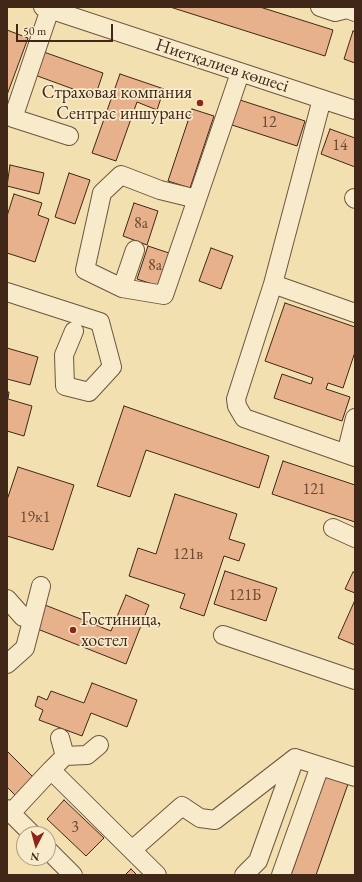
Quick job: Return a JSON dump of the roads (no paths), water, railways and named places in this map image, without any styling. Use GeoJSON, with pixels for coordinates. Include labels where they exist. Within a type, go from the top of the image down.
{"type":"FeatureCollection","features":[{"type":"Feature","properties":{"kind":"street"},"geometry":{"type":"LineString","coordinates":[[320,7],[335,12],[349,9]]}},
{"type":"Feature","properties":{"kind":"street"},"geometry":{"type":"LineString","coordinates":[[47,8],[13,118],[69,136]]}},
{"type":"Feature","properties":{"kind":"street","name":"Ниетқалиев көшесі"},"geometry":{"type":"LineString","coordinates":[[47,8],[82,13],[240,73],[355,110]]}},
{"type":"Feature","properties":{"kind":"street"},"geometry":{"type":"LineString","coordinates":[[197,198],[160,190],[121,175],[102,193],[85,270],[122,288],[164,295],[240,73]]}},
{"type":"Feature","properties":{"kind":"street"},"geometry":{"type":"LineString","coordinates":[[322,99],[273,284],[236,399],[239,412],[244,418],[351,455],[355,418]]}},
{"type":"Feature","properties":{"kind":"street"},"geometry":{"type":"LineString","coordinates":[[122,288],[135,250]]}},
{"type":"Feature","properties":{"kind":"street"},"geometry":{"type":"LineString","coordinates":[[273,284],[355,313]]}},
{"type":"Feature","properties":{"kind":"street"},"geometry":{"type":"LineString","coordinates":[[7,292],[100,322],[112,367],[90,392],[65,386],[64,355],[74,330]]}},
{"type":"Feature","properties":{"kind":"street"},"geometry":{"type":"LineString","coordinates":[[333,528],[355,538]]}},
{"type":"Feature","properties":{"kind":"street"},"geometry":{"type":"LineString","coordinates":[[7,664],[24,648],[41,586]]}},
{"type":"Feature","properties":{"kind":"street"},"geometry":{"type":"LineString","coordinates":[[7,599],[23,617]]}},
{"type":"Feature","properties":{"kind":"street"},"geometry":{"type":"LineString","coordinates":[[223,635],[355,680]]}},
{"type":"Feature","properties":{"kind":"street"},"geometry":{"type":"LineString","coordinates":[[60,738],[65,756]]}},
{"type":"Feature","properties":{"kind":"street"},"geometry":{"type":"LineString","coordinates":[[24,826],[9,811],[65,756],[87,755],[99,745]]}},
{"type":"Feature","properties":{"kind":"street"},"geometry":{"type":"LineString","coordinates":[[132,850],[182,806],[200,818],[215,820],[294,758]]}},
{"type":"Feature","properties":{"kind":"street"},"geometry":{"type":"LineString","coordinates":[[294,758],[355,777]]}},
{"type":"Feature","properties":{"kind":"street"},"geometry":{"type":"LineString","coordinates":[[244,875],[258,861],[294,758]]}},
{"type":"Feature","properties":{"kind":"street"},"geometry":{"type":"LineString","coordinates":[[281,875],[320,766]]}},
{"type":"Feature","properties":{"kind":"street"},"geometry":{"type":"LineString","coordinates":[[51,770],[157,875]]}},
{"type":"Feature","properties":{"kind":"street"},"geometry":{"type":"LineString","coordinates":[[56,858],[73,875]]}},
{"type":"Feature","properties":{"kind":"place","name":"Страховая компания Сентрас иншуранс"},"geometry":{"type":"Point","coordinates":[200,103]}},
{"type":"Feature","properties":{"kind":"place","name":"Гостиница, хостел"},"geometry":{"type":"Point","coordinates":[73,630]}}]}
